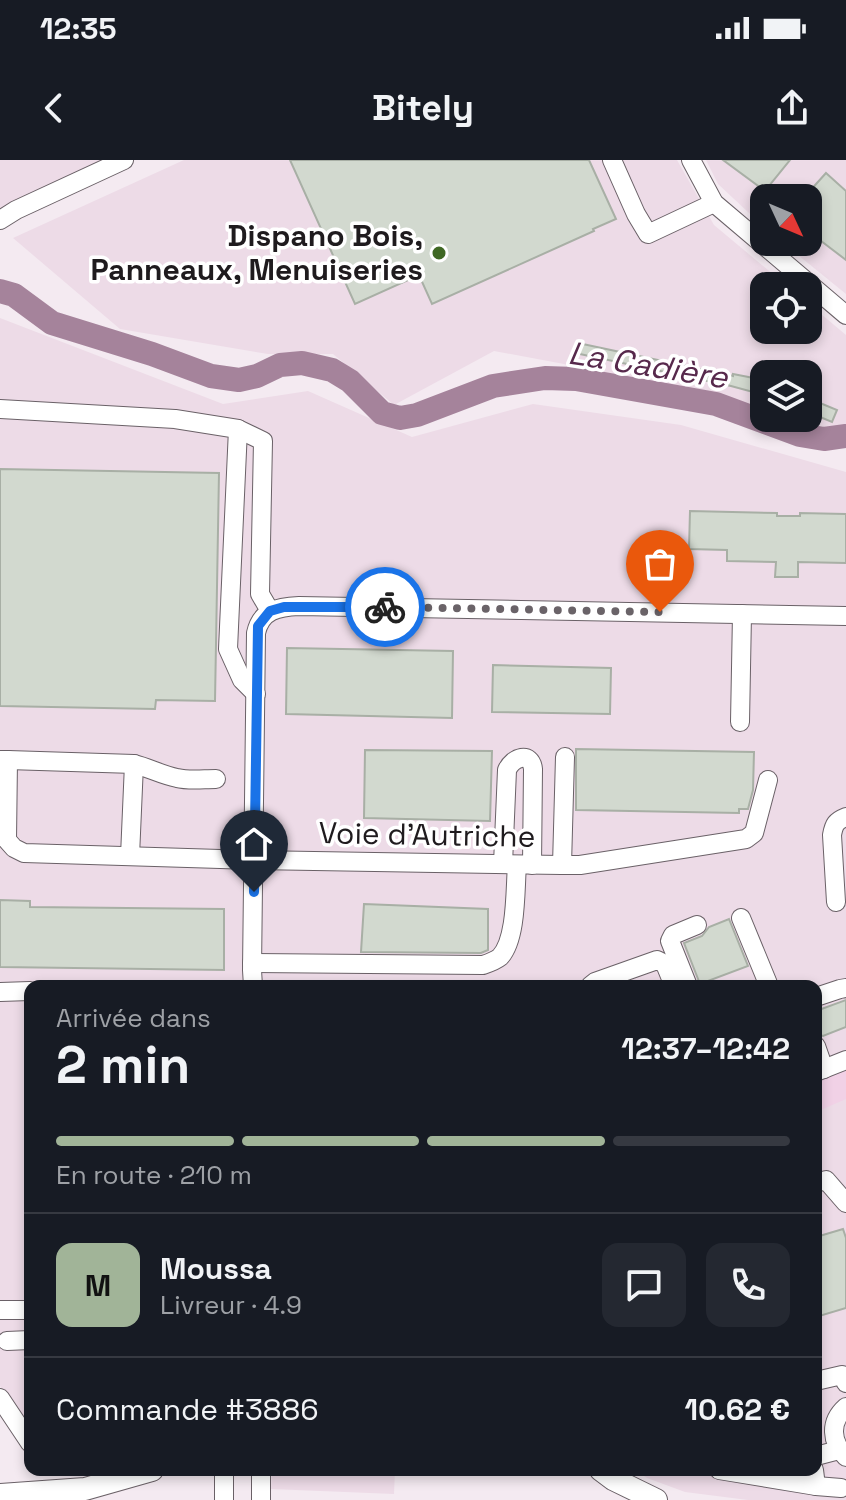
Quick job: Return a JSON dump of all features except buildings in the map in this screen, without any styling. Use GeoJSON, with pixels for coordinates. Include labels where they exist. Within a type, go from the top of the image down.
{"type":"FeatureCollection","features":[{"type":"Feature","properties":{"kind":"main road"},"geometry":{"type":"LineString","coordinates":[[0,1495],[85,1489],[110,1476]]}},
{"type":"Feature","properties":{"kind":"main road"},"geometry":{"type":"LineString","coordinates":[[609,1476],[656,1500]]}},
{"type":"Feature","properties":{"kind":"street"},"geometry":{"type":"LineString","coordinates":[[0,220],[124,160]]}},
{"type":"Feature","properties":{"kind":"street"},"geometry":{"type":"LineString","coordinates":[[612,160],[648,234],[714,203]]}},
{"type":"Feature","properties":{"kind":"street"},"geometry":{"type":"LineString","coordinates":[[691,160],[714,203],[846,315]]}},
{"type":"Feature","properties":{"kind":"street"},"geometry":{"type":"LineString","coordinates":[[0,409],[175,419],[238,429],[263,441],[260,594],[270,611]]}},
{"type":"Feature","properties":{"kind":"street"},"geometry":{"type":"LineString","coordinates":[[238,429],[228,649],[242,680],[256,694]]}},
{"type":"Feature","properties":{"kind":"street"},"geometry":{"type":"LineString","coordinates":[[253,980],[256,633],[260,620],[270,611],[299,606],[846,616]]}},
{"type":"Feature","properties":{"kind":"street"},"geometry":{"type":"LineString","coordinates":[[740,722],[742,614]]}},
{"type":"Feature","properties":{"kind":"street"},"geometry":{"type":"LineString","coordinates":[[252,963],[483,965],[500,957],[511,935],[565,757]]}},
{"type":"Feature","properties":{"kind":"street"},"geometry":{"type":"LineString","coordinates":[[518,758],[530,759],[533,763],[533,865],[507,770],[518,758]]}},
{"type":"Feature","properties":{"kind":"street"},"geometry":{"type":"LineString","coordinates":[[4,760],[134,764],[181,780],[216,779]]}},
{"type":"Feature","properties":{"kind":"street","name":"Voie d'Autriche"},"geometry":{"type":"LineString","coordinates":[[4,760],[7,840],[24,853],[253,860],[580,865],[746,839],[754,833],[768,780]]}},
{"type":"Feature","properties":{"kind":"street"},"geometry":{"type":"LineString","coordinates":[[130,856],[134,764]]}},
{"type":"Feature","properties":{"kind":"street"},"geometry":{"type":"LineString","coordinates":[[836,902],[833,826],[846,817]]}},
{"type":"Feature","properties":{"kind":"street"},"geometry":{"type":"LineString","coordinates":[[741,918],[765,980]]}},
{"type":"Feature","properties":{"kind":"street"},"geometry":{"type":"LineString","coordinates":[[686,980],[670,941],[673,935],[697,925]]}},
{"type":"Feature","properties":{"kind":"street"},"geometry":{"type":"LineString","coordinates":[[601,980],[657,960],[665,964],[672,980]]}},
{"type":"Feature","properties":{"kind":"street"},"geometry":{"type":"LineString","coordinates":[[822,995],[846,988]]}},
{"type":"Feature","properties":{"kind":"street"},"geometry":{"type":"LineString","coordinates":[[0,992],[24,991]]}},
{"type":"Feature","properties":{"kind":"street"},"geometry":{"type":"LineString","coordinates":[[822,1069],[846,1060]]}},
{"type":"Feature","properties":{"kind":"street"},"geometry":{"type":"LineString","coordinates":[[822,1181],[826,1180],[846,1203]]}},
{"type":"Feature","properties":{"kind":"street"},"geometry":{"type":"LineString","coordinates":[[0,1310],[24,1310]]}},
{"type":"Feature","properties":{"kind":"street"},"geometry":{"type":"LineString","coordinates":[[7,1341],[24,1340]]}},
{"type":"Feature","properties":{"kind":"street"},"geometry":{"type":"LineString","coordinates":[[822,1380],[842,1375],[846,1383]]}},
{"type":"Feature","properties":{"kind":"street"},"geometry":{"type":"LineString","coordinates":[[0,1398],[24,1434]]}},
{"type":"Feature","properties":{"kind":"street"},"geometry":{"type":"LineString","coordinates":[[822,1456],[843,1454],[833,1432],[835,1421],[846,1407]]}},
{"type":"Feature","properties":{"kind":"street"},"geometry":{"type":"LineString","coordinates":[[791,1476],[815,1478],[841,1488]]}},
{"type":"Feature","properties":{"kind":"shaded area"},"geometry":{"type":"Polygon","coordinates":[[[0,160],[109,160],[0,222],[0,160]]]}},
{"type":"Feature","properties":{"kind":"shaded area"},"geometry":{"type":"Polygon","coordinates":[[[184,160],[677,160],[714,225],[770,272],[750,272],[750,344],[822,344],[822,315],[846,335],[846,426],[822,432],[822,360],[750,360],[750,413],[564,364],[494,351],[394,405],[333,354],[268,354],[120,329],[13,238],[184,160]]]}},
{"type":"Feature","properties":{"kind":"shaded area"},"geometry":{"type":"Polygon","coordinates":[[[706,160],[846,160],[846,294],[799,256],[822,256],[822,184],[750,184],[750,214],[718,184],[706,160]]]}},
{"type":"Feature","properties":{"kind":"shaded area"},"geometry":{"type":"Polygon","coordinates":[[[0,318],[223,404],[308,391],[412,437],[533,404],[681,425],[846,472],[846,1500],[748,1500],[685,1492],[644,1476],[822,1476],[822,980],[24,980],[24,1424],[0,1386],[0,318]]]}},
{"type":"Feature","properties":{"kind":"shaded area"},"geometry":{"type":"Polygon","coordinates":[[[846,1068],[846,1099],[822,1109],[822,1078],[846,1068]]]}},
{"type":"Feature","properties":{"kind":"shaded area"},"geometry":{"type":"Polygon","coordinates":[[[272,1476],[395,1476],[394,1494],[271,1489],[272,1476]]]}},
{"type":"Feature","properties":{"kind":"waterway","name":"La Cadière"},"geometry":{"type":"LineString","coordinates":[[0,291],[14,295],[52,323],[211,376],[239,380],[257,376],[280,365],[302,363],[332,370],[350,381],[382,413],[400,418],[417,415],[493,386],[545,378],[576,379],[716,404],[800,435],[824,439],[846,436]]}},
{"type":"Feature","properties":{"kind":"way so far"},"geometry":{"type":"LineString","coordinates":[[385,607],[660,612]]}},
{"type":"Feature","properties":{"kind":"place","name":"Dispano Bois, Panneaux, Menuiseries"},"geometry":{"type":"Point","coordinates":[439,253]}},
{"type":"Feature","properties":{"kind":"route"},"geometry":{"type":"LineString","coordinates":[[254,892],[258,626],[264,616],[277,608],[385,607]]}}]}
